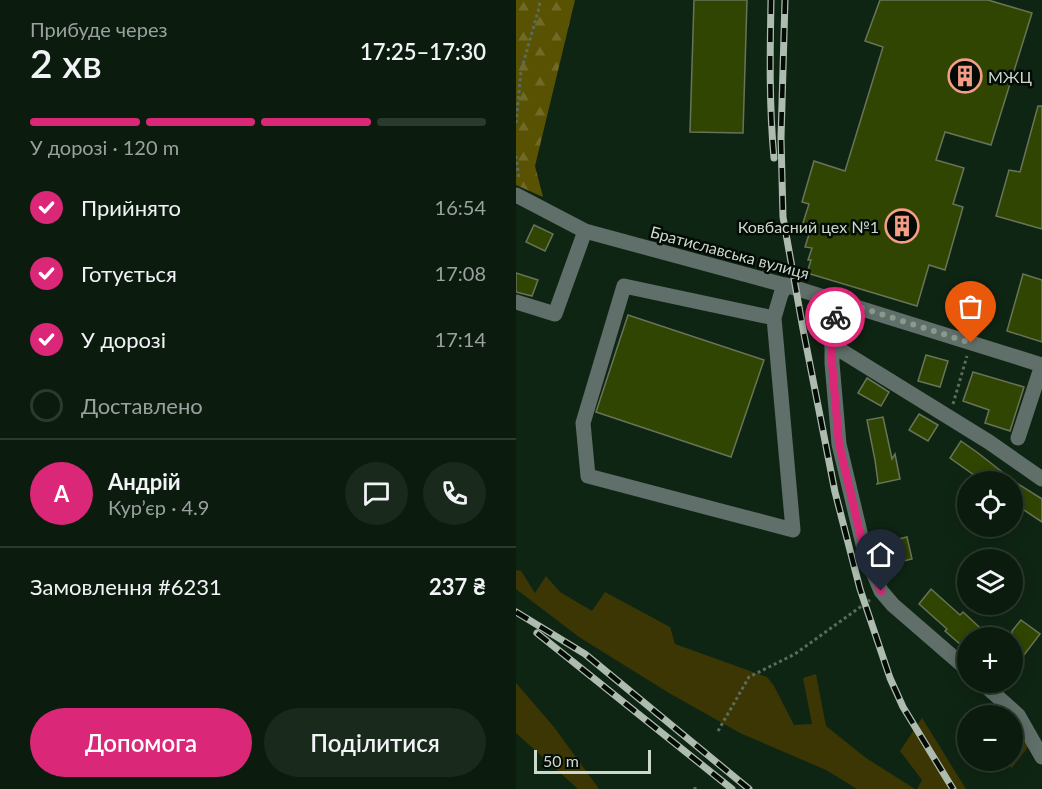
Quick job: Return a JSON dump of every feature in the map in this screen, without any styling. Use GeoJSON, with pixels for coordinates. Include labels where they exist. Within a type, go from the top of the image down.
{"type":"FeatureCollection","features":[{"type":"Feature","properties":{"kind":"street","name":"Братиславська вулиця"},"geometry":{"type":"LineString","coordinates":[[520,197],[585,231],[786,285],[1042,365]]}},
{"type":"Feature","properties":{"kind":"street"},"geometry":{"type":"LineString","coordinates":[[516,302],[555,314],[585,231]]}},
{"type":"Feature","properties":{"kind":"street"},"geometry":{"type":"LineString","coordinates":[[774,318],[624,286],[583,423],[588,476],[793,530],[774,318],[786,285]]}},
{"type":"Feature","properties":{"kind":"street"},"geometry":{"type":"LineString","coordinates":[[837,300],[832,363],[839,444],[865,554],[881,591],[893,605],[957,660]]}},
{"type":"Feature","properties":{"kind":"street"},"geometry":{"type":"LineString","coordinates":[[832,345],[989,442],[1042,479]]}},
{"type":"Feature","properties":{"kind":"street"},"geometry":{"type":"LineString","coordinates":[[1018,438],[1042,365]]}},
{"type":"Feature","properties":{"kind":"street"},"geometry":{"type":"LineString","coordinates":[[993,693],[1018,715],[1042,757]]}},
{"type":"Feature","properties":{"kind":"path"},"geometry":{"type":"LineString","coordinates":[[516,123],[521,71],[540,0]]}},
{"type":"Feature","properties":{"kind":"path"},"geometry":{"type":"LineString","coordinates":[[516,156],[520,197]]}},
{"type":"Feature","properties":{"kind":"path"},"geometry":{"type":"LineString","coordinates":[[949,417],[971,343]]}},
{"type":"Feature","properties":{"kind":"path"},"geometry":{"type":"LineString","coordinates":[[718,731],[749,677],[795,654],[881,591]]}},
{"type":"Feature","properties":{"kind":"shaded area"},"geometry":{"type":"Polygon","coordinates":[[[516,570],[521,571],[535,593],[546,576],[560,592],[592,611],[605,592],[670,627],[675,644],[767,677],[794,725],[812,724],[803,678],[816,674],[826,726],[866,758],[915,789],[857,789],[826,770],[740,733],[669,693],[579,637],[516,589],[516,570]]]}},
{"type":"Feature","properties":{"kind":"shaded area"},"geometry":{"type":"Polygon","coordinates":[[[516,683],[554,727],[599,789],[578,789],[516,733],[516,683]]]}},
{"type":"Feature","properties":{"kind":"shaded area"},"geometry":{"type":"Polygon","coordinates":[[[922,718],[966,789],[917,789],[922,780],[900,751],[922,718]]]}},
{"type":"Feature","properties":{"kind":"shaded area"},"geometry":{"type":"Polygon","coordinates":[[[1023,735],[1032,742],[1023,754],[1023,735]]]}},
{"type":"Feature","properties":{"kind":"green space"},"geometry":{"type":"Polygon","coordinates":[[[516,0],[575,0],[535,166],[543,197],[516,185],[516,0]]]}},
{"type":"Feature","properties":{"kind":"building"},"geometry":{"type":"Polygon","coordinates":[[[694,0],[747,0],[743,133],[690,132],[694,0]]]}},
{"type":"Feature","properties":{"kind":"building"},"geometry":{"type":"Polygon","coordinates":[[[880,0],[988,0],[1032,13],[991,145],[945,132],[936,160],[964,168],[953,204],[963,207],[945,270],[929,265],[917,306],[807,273],[812,248],[805,247],[811,228],[802,226],[809,204],[802,202],[814,161],[845,171],[883,47],[865,41],[880,0]]]}},
{"type":"Feature","properties":{"kind":"building"},"geometry":{"type":"Polygon","coordinates":[[[1038,106],[1042,106],[1042,229],[996,216],[1009,170],[1020,172],[1038,106]]]}},
{"type":"Feature","properties":{"kind":"building"},"geometry":{"type":"Polygon","coordinates":[[[534,225],[553,234],[545,251],[526,242],[534,225]]]}},
{"type":"Feature","properties":{"kind":"building"},"geometry":{"type":"Polygon","coordinates":[[[516,273],[538,280],[532,296],[516,292],[516,273]]]}},
{"type":"Feature","properties":{"kind":"building"},"geometry":{"type":"Polygon","coordinates":[[[1023,274],[1042,280],[1042,342],[1007,331],[1023,274]]]}},
{"type":"Feature","properties":{"kind":"building"},"geometry":{"type":"Polygon","coordinates":[[[628,315],[764,360],[731,457],[596,412],[628,315]]]}},
{"type":"Feature","properties":{"kind":"building"},"geometry":{"type":"Polygon","coordinates":[[[926,355],[948,361],[940,387],[918,381],[926,355]]]}},
{"type":"Feature","properties":{"kind":"building"},"geometry":{"type":"Polygon","coordinates":[[[973,372],[1024,387],[1010,431],[985,423],[989,410],[963,401],[973,372]]]}},
{"type":"Feature","properties":{"kind":"building"},"geometry":{"type":"Polygon","coordinates":[[[867,378],[889,392],[881,406],[858,393],[867,378]]]}},
{"type":"Feature","properties":{"kind":"building"},"geometry":{"type":"Polygon","coordinates":[[[919,414],[938,425],[928,441],[909,430],[919,414]]]}},
{"type":"Feature","properties":{"kind":"building"},"geometry":{"type":"Polygon","coordinates":[[[883,417],[892,459],[895,454],[900,479],[877,484],[867,420],[883,417]]]}},
{"type":"Feature","properties":{"kind":"building"},"geometry":{"type":"Polygon","coordinates":[[[961,441],[1001,471],[968,471],[950,458],[961,441]]]}},
{"type":"Feature","properties":{"kind":"building"},"geometry":{"type":"Polygon","coordinates":[[[1023,487],[1042,499],[1042,522],[1023,509],[1023,487]]]}},
{"type":"Feature","properties":{"kind":"building"},"geometry":{"type":"Polygon","coordinates":[[[907,537],[912,559],[895,563],[890,541],[907,537]]]}},
{"type":"Feature","properties":{"kind":"building"},"geometry":{"type":"Polygon","coordinates":[[[931,589],[957,612],[957,615],[966,615],[979,627],[957,627],[957,641],[945,631],[947,629],[919,604],[931,589]]]}},
{"type":"Feature","properties":{"kind":"building"},"geometry":{"type":"Polygon","coordinates":[[[1021,620],[1040,634],[1024,655],[1023,627],[1015,627],[1021,620]]]}},
{"type":"Feature","properties":{"kind":"railway"},"geometry":{"type":"LineString","coordinates":[[771,0],[770,59],[774,158]]}},
{"type":"Feature","properties":{"kind":"railway"},"geometry":{"type":"LineString","coordinates":[[785,0],[781,138],[783,217],[835,492],[860,589],[890,678],[903,707],[953,789]]}},
{"type":"Feature","properties":{"kind":"railway"},"geometry":{"type":"LineString","coordinates":[[516,612],[585,654],[749,789]]}},
{"type":"Feature","properties":{"kind":"railway"},"geometry":{"type":"LineString","coordinates":[[537,633],[732,789]]}},
{"type":"Feature","properties":{"kind":"way so far"},"geometry":{"type":"LineString","coordinates":[[835,317],[837,300],[971,343]]}},
{"type":"Feature","properties":{"kind":"place","name":"МЖЦ"},"geometry":{"type":"Point","coordinates":[965,76]}},
{"type":"Feature","properties":{"kind":"place","name":"Ковбасний цех №1"},"geometry":{"type":"Point","coordinates":[902,226]}},
{"type":"Feature","properties":{"kind":"route"},"geometry":{"type":"LineString","coordinates":[[835,317],[832,363],[839,444],[865,554],[881,591]]}}]}
